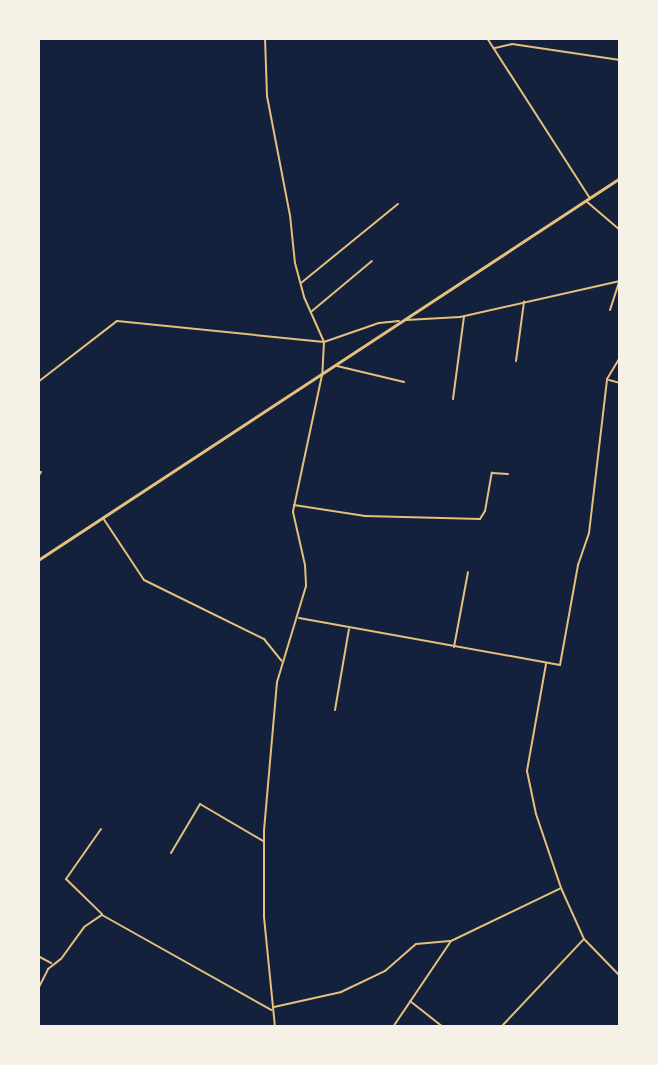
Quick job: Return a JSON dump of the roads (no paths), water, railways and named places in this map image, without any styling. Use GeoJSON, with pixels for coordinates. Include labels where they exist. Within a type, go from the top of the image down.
{"type":"FeatureCollection","features":[{"type":"Feature","properties":{"kind":"main road"},"geometry":{"type":"LineString","coordinates":[[38,560],[620,178]]}},
{"type":"Feature","properties":{"kind":"street"},"geometry":{"type":"LineString","coordinates":[[265,38],[271,125],[300,284],[324,342],[322,375],[293,504],[307,577],[298,618],[277,682],[264,841],[264,917],[275,1027]]}},
{"type":"Feature","properties":{"kind":"street"},"geometry":{"type":"LineString","coordinates":[[487,38],[588,199],[620,230]]}},
{"type":"Feature","properties":{"kind":"street"},"geometry":{"type":"LineString","coordinates":[[512,38],[512,44]]}},
{"type":"Feature","properties":{"kind":"street"},"geometry":{"type":"LineString","coordinates":[[494,48],[512,44],[620,60]]}},
{"type":"Feature","properties":{"kind":"street"},"geometry":{"type":"LineString","coordinates":[[300,284],[398,204]]}},
{"type":"Feature","properties":{"kind":"street"},"geometry":{"type":"LineString","coordinates":[[312,312],[372,261]]}},
{"type":"Feature","properties":{"kind":"street"},"geometry":{"type":"LineString","coordinates":[[38,382],[117,321],[324,342],[379,323],[465,316],[620,281]]}},
{"type":"Feature","properties":{"kind":"street"},"geometry":{"type":"LineString","coordinates":[[610,310],[620,281]]}},
{"type":"Feature","properties":{"kind":"street"},"geometry":{"type":"LineString","coordinates":[[516,361],[524,301]]}},
{"type":"Feature","properties":{"kind":"street"},"geometry":{"type":"LineString","coordinates":[[453,399],[465,316]]}},
{"type":"Feature","properties":{"kind":"street"},"geometry":{"type":"LineString","coordinates":[[298,618],[560,665],[578,565],[589,533],[607,379],[620,357]]}},
{"type":"Feature","properties":{"kind":"street"},"geometry":{"type":"LineString","coordinates":[[337,366],[404,382]]}},
{"type":"Feature","properties":{"kind":"street"},"geometry":{"type":"LineString","coordinates":[[607,379],[620,383]]}},
{"type":"Feature","properties":{"kind":"street"},"geometry":{"type":"LineString","coordinates":[[38,477],[41,472]]}},
{"type":"Feature","properties":{"kind":"street"},"geometry":{"type":"LineString","coordinates":[[293,504],[365,516],[480,519],[485,511],[492,473],[508,474]]}},
{"type":"Feature","properties":{"kind":"street"},"geometry":{"type":"LineString","coordinates":[[102,518],[144,580],[264,639],[283,662]]}},
{"type":"Feature","properties":{"kind":"street"},"geometry":{"type":"LineString","coordinates":[[454,648],[468,572]]}},
{"type":"Feature","properties":{"kind":"street"},"geometry":{"type":"LineString","coordinates":[[335,710],[350,628]]}},
{"type":"Feature","properties":{"kind":"street"},"geometry":{"type":"LineString","coordinates":[[546,662],[527,771],[536,814],[561,888],[584,939],[620,976]]}},
{"type":"Feature","properties":{"kind":"street"},"geometry":{"type":"LineString","coordinates":[[171,853],[200,804],[264,841]]}},
{"type":"Feature","properties":{"kind":"street"},"geometry":{"type":"LineString","coordinates":[[101,829],[66,879],[102,915],[273,1009],[341,992],[385,971],[416,944],[451,941],[561,888]]}},
{"type":"Feature","properties":{"kind":"street"},"geometry":{"type":"LineString","coordinates":[[38,989],[84,927],[102,915]]}},
{"type":"Feature","properties":{"kind":"street"},"geometry":{"type":"LineString","coordinates":[[501,1027],[584,939]]}},
{"type":"Feature","properties":{"kind":"street"},"geometry":{"type":"LineString","coordinates":[[393,1027],[451,941]]}},
{"type":"Feature","properties":{"kind":"street"},"geometry":{"type":"LineString","coordinates":[[38,956],[53,965]]}},
{"type":"Feature","properties":{"kind":"street"},"geometry":{"type":"LineString","coordinates":[[410,1001],[443,1027]]}}]}
